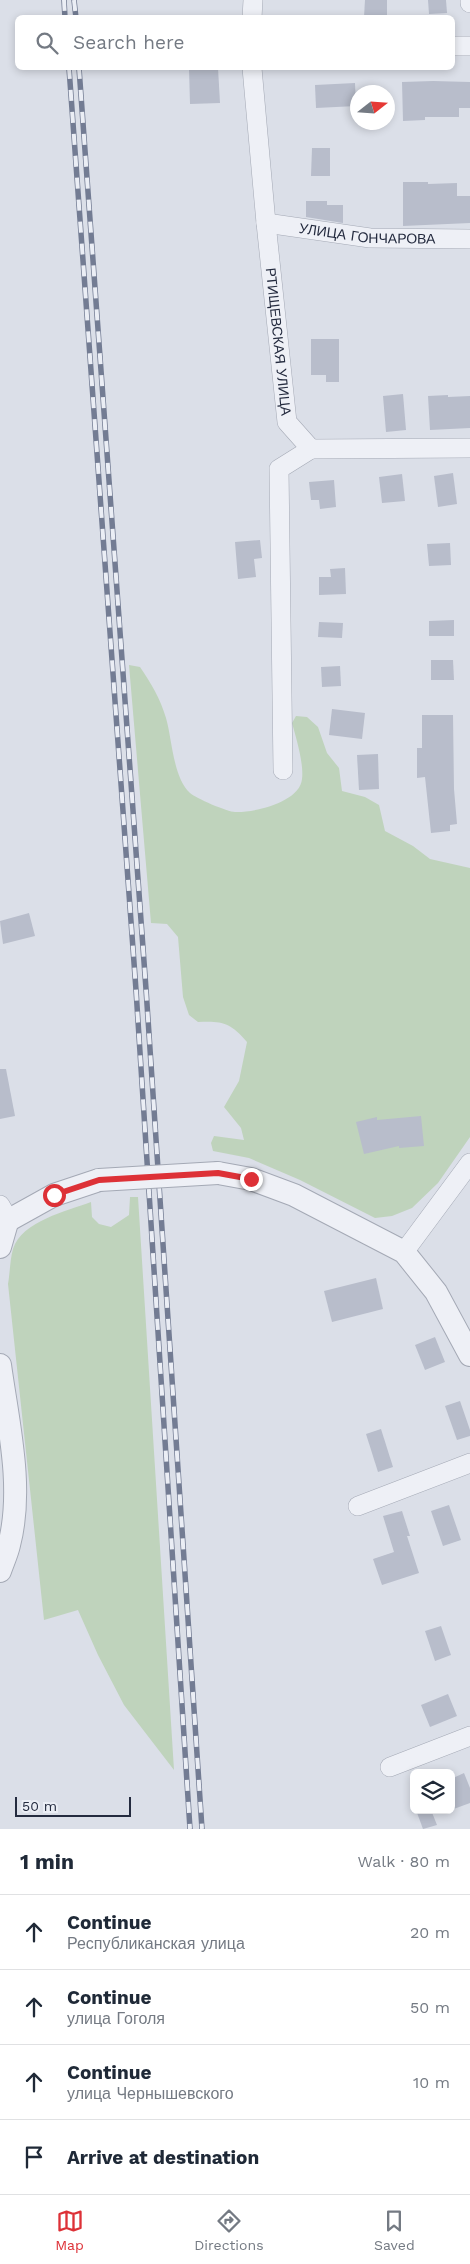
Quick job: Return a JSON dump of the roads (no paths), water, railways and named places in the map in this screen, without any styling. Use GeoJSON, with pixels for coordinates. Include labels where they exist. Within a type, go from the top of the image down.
{"type":"FeatureCollection","features":[{"type":"Feature","properties":{"kind":"street"},"geometry":{"type":"LineString","coordinates":[[252,15],[253,0]]}},
{"type":"Feature","properties":{"kind":"street"},"geometry":{"type":"LineString","coordinates":[[455,46],[470,46]]}},
{"type":"Feature","properties":{"kind":"street","name":"РТИЩЕВСКАЯ УЛИЦА"},"geometry":{"type":"LineString","coordinates":[[252,70],[287,422],[311,449]]}},
{"type":"Feature","properties":{"kind":"street","name":"УЛИЦА ГОНЧАРОВА"},"geometry":{"type":"LineString","coordinates":[[266,223],[370,238],[470,239]]}},
{"type":"Feature","properties":{"kind":"street"},"geometry":{"type":"LineString","coordinates":[[283,770],[279,469],[311,449],[470,448]]}},
{"type":"Feature","properties":{"kind":"street"},"geometry":{"type":"LineString","coordinates":[[404,1252],[470,1163]]}},
{"type":"Feature","properties":{"kind":"street"},"geometry":{"type":"LineString","coordinates":[[0,1247],[3,1216],[54,1195],[99,1180],[218,1173],[251,1179],[294,1195],[404,1252],[436,1292],[470,1355]]}},
{"type":"Feature","properties":{"kind":"street"},"geometry":{"type":"LineString","coordinates":[[0,1365],[15,1501],[10,1545],[0,1571]]}},
{"type":"Feature","properties":{"kind":"street"},"geometry":{"type":"LineString","coordinates":[[358,1506],[470,1463]]}},
{"type":"Feature","properties":{"kind":"street"},"geometry":{"type":"LineString","coordinates":[[390,1767],[470,1736]]}},
{"type":"Feature","properties":{"kind":"railway"},"geometry":{"type":"LineString","coordinates":[[64,0],[65,15]]}},
{"type":"Feature","properties":{"kind":"railway"},"geometry":{"type":"LineString","coordinates":[[74,0],[76,15]]}},
{"type":"Feature","properties":{"kind":"railway"},"geometry":{"type":"LineString","coordinates":[[69,70],[136,990],[190,1829]]}},
{"type":"Feature","properties":{"kind":"railway"},"geometry":{"type":"LineString","coordinates":[[79,70],[146,989],[202,1829]]}}]}
